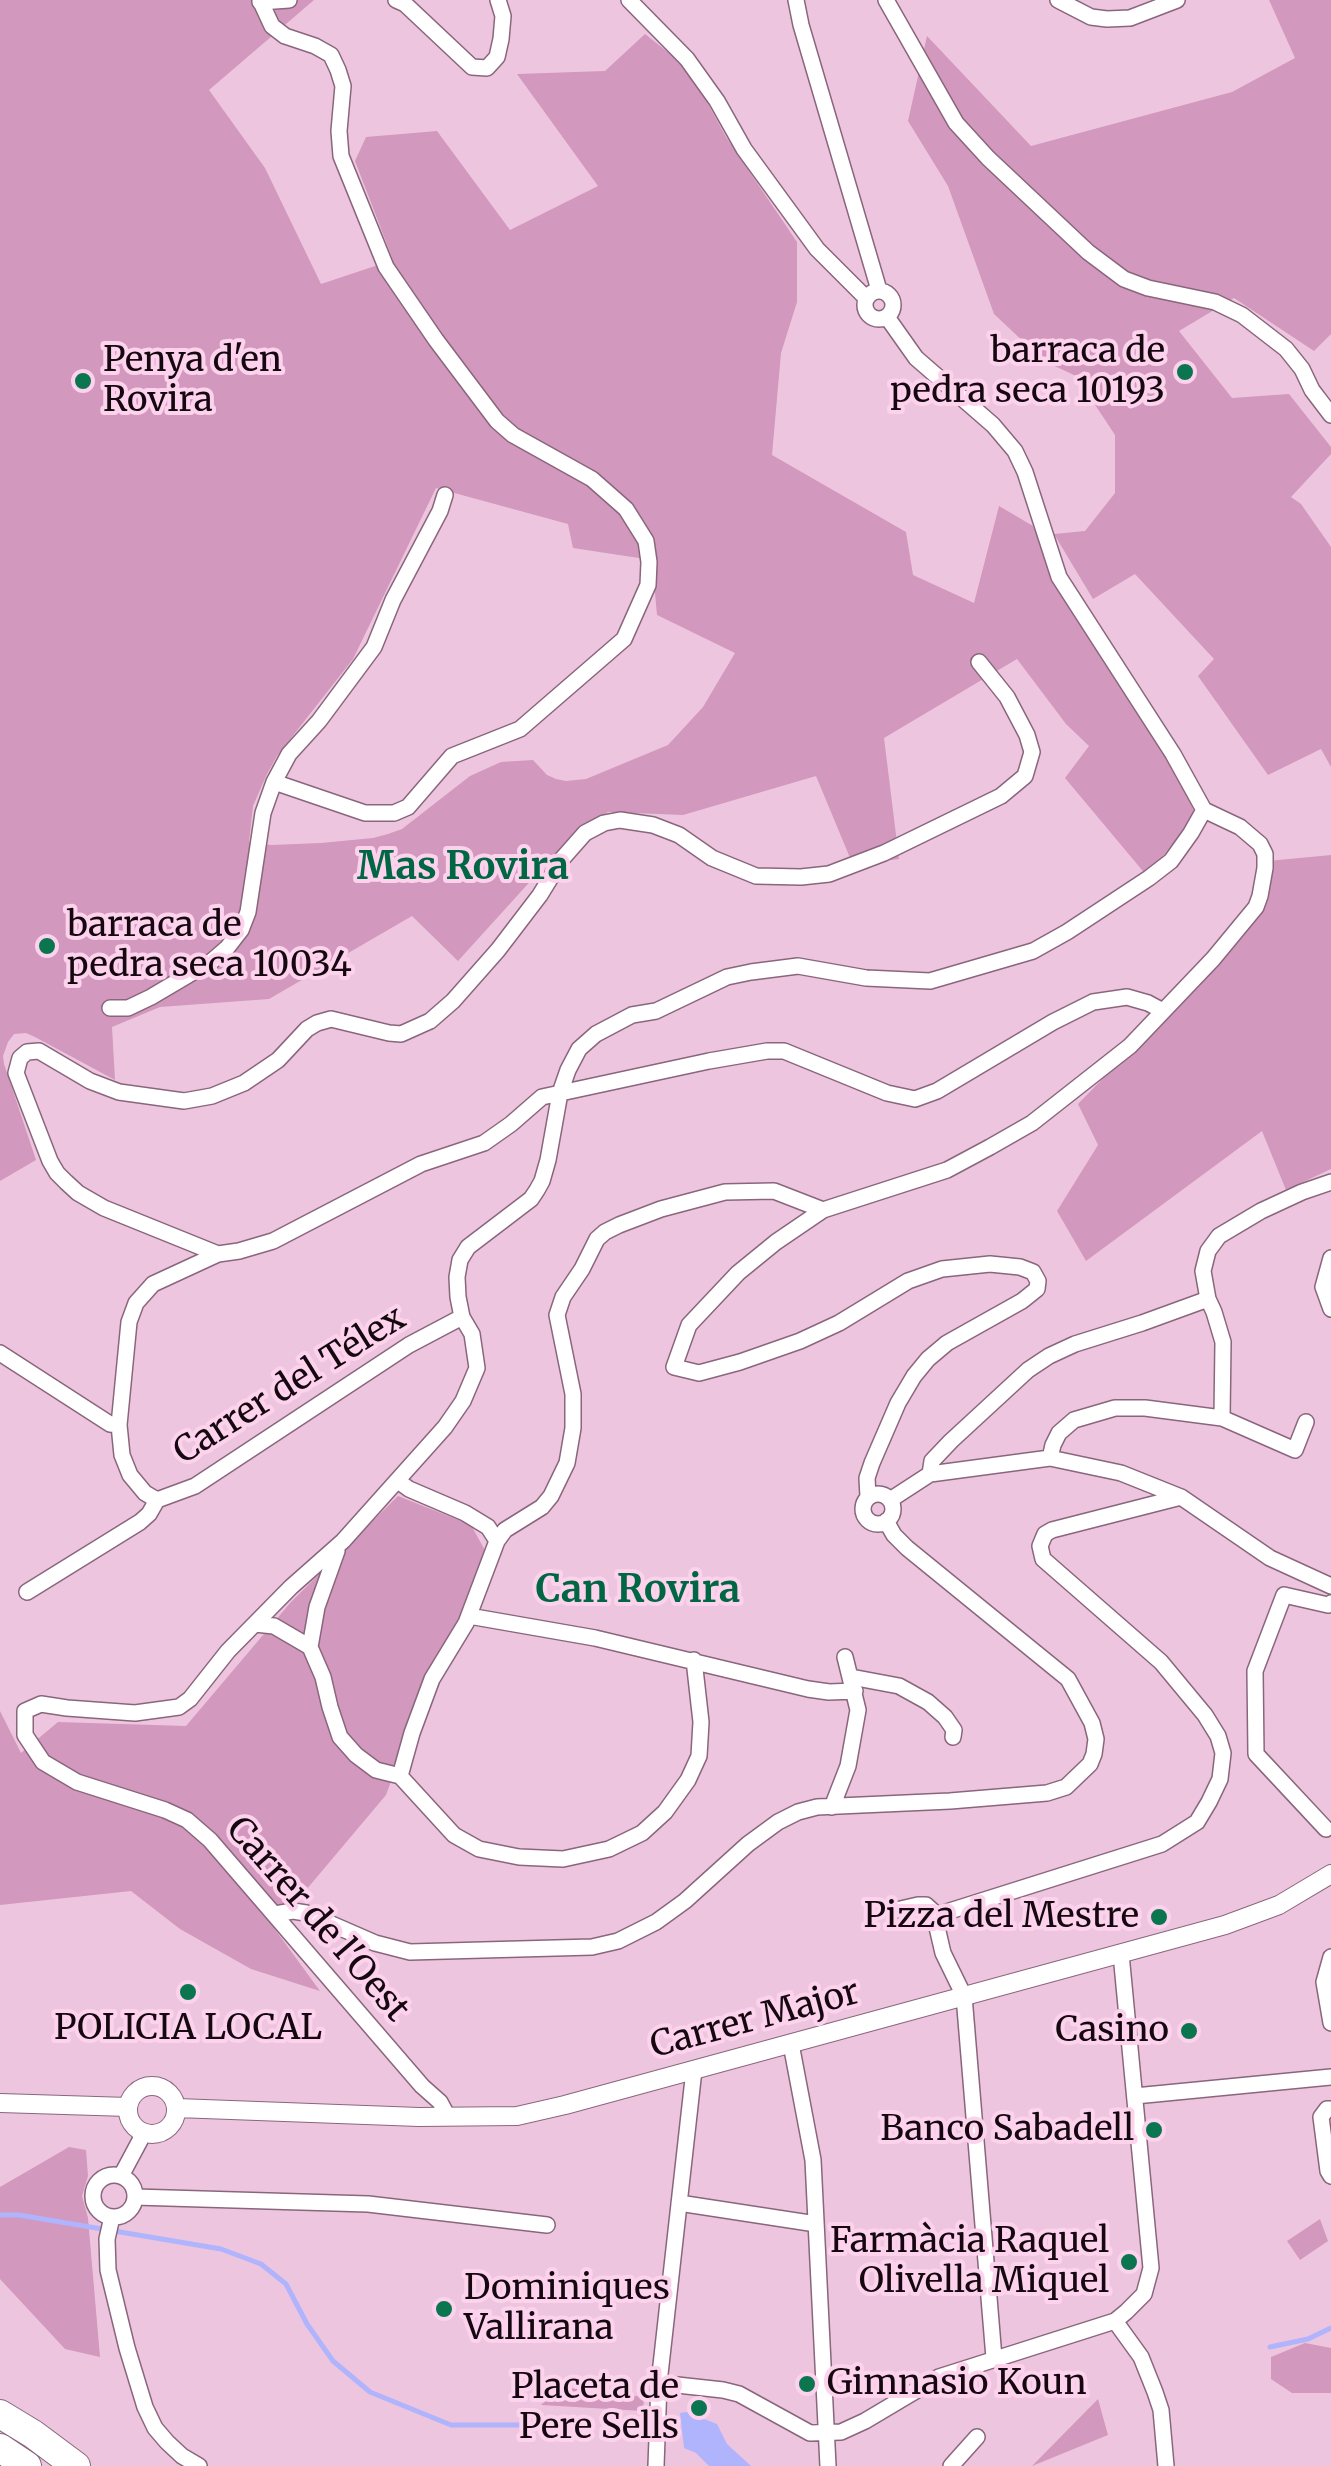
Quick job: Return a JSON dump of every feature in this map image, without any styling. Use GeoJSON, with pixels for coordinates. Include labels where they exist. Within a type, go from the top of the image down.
{"type":"FeatureCollection","features":[{"type":"Feature","properties":{"kind":"highway"},"geometry":{"type":"LineString","coordinates":[[0,2414],[76,2466]]}},
{"type":"Feature","properties":{"kind":"highway"},"geometry":{"type":"LineString","coordinates":[[0,2448],[27,2466]]}},
{"type":"Feature","properties":{"kind":"street"},"geometry":{"type":"LineString","coordinates":[[274,782],[365,813],[394,813],[408,807],[452,756],[520,729],[624,639],[648,585],[646,542],[626,509],[592,479],[513,435],[497,421],[386,266],[341,156],[343,86],[338,70],[331,56],[272,26],[260,1],[289,0]]}},
{"type":"Feature","properties":{"kind":"street"},"geometry":{"type":"LineString","coordinates":[[396,0],[472,67],[488,68],[497,57],[501,39],[503,16],[498,0]]}},
{"type":"Feature","properties":{"kind":"street"},"geometry":{"type":"LineString","coordinates":[[628,0],[686,60],[817,249],[873,294]]}},
{"type":"Feature","properties":{"kind":"street"},"geometry":{"type":"LineString","coordinates":[[796,0],[873,294],[865,308],[869,316],[887,317],[916,358],[993,425],[1016,451],[1059,577],[1173,754],[1204,810],[1240,827],[1260,844],[1265,854],[1264,882],[1256,908],[1130,1046],[1032,1123],[947,1170],[823,1210],[738,1273],[689,1325],[674,1367],[699,1373],[785,1346],[839,1322],[908,1282],[942,1270],[990,1264],[1020,1266],[1033,1272],[1037,1289],[947,1344],[914,1376],[866,1478],[868,1497],[864,1508],[868,1520],[886,1521],[893,1512],[890,1500],[880,1494],[868,1497]]}},
{"type":"Feature","properties":{"kind":"street"},"geometry":{"type":"LineString","coordinates":[[886,0],[956,122],[988,158],[1088,252],[1124,279],[1215,302],[1242,315],[1286,349],[1331,415]]}},
{"type":"Feature","properties":{"kind":"street"},"geometry":{"type":"LineString","coordinates":[[1058,0],[1091,17],[1107,19],[1130,18],[1177,0]]}},
{"type":"Feature","properties":{"kind":"street"},"geometry":{"type":"LineString","coordinates":[[110,1008],[128,1008],[212,961],[241,930],[248,912],[263,814],[274,782],[290,754],[374,647],[445,495]]}},
{"type":"Feature","properties":{"kind":"street"},"geometry":{"type":"LineString","coordinates":[[218,1254],[104,1208],[78,1193],[57,1173],[18,1078],[17,1063],[22,1055],[39,1050],[90,1081],[119,1092],[184,1101],[244,1084],[278,1060],[317,1023],[331,1019],[402,1034],[430,1021],[453,1002],[498,950],[585,833],[620,820],[640,821],[679,835],[712,858],[756,876],[829,874],[884,853],[1001,796],[1025,776],[1032,752],[1027,735],[1007,697],[979,662]]}},
{"type":"Feature","properties":{"kind":"street"},"geometry":{"type":"LineString","coordinates":[[256,1624],[291,1586],[343,1541],[445,1427],[463,1401],[477,1368],[472,1334],[462,1317],[456,1276],[460,1260],[468,1248],[531,1199],[537,1190],[548,1160],[560,1092],[568,1070],[579,1049],[596,1034],[632,1014],[656,1011],[727,977],[798,966],[866,978],[930,982],[1033,952],[1118,900],[1172,860],[1204,810]]}},
{"type":"Feature","properties":{"kind":"street"},"geometry":{"type":"LineString","coordinates":[[560,1092],[709,1061],[784,1051],[888,1093],[915,1099],[938,1091],[1093,1002],[1127,996],[1163,1011]]}},
{"type":"Feature","properties":{"kind":"street","name":"Carrer del Télex"},"geometry":{"type":"LineString","coordinates":[[462,1317],[409,1344],[195,1486],[157,1500],[130,1475],[122,1455],[120,1425],[129,1322],[136,1303],[153,1284],[218,1254],[239,1252],[273,1240],[421,1164],[484,1143],[542,1097],[560,1092]]}},
{"type":"Feature","properties":{"kind":"street"},"geometry":{"type":"LineString","coordinates":[[1222,1418],[1223,1342],[1203,1271],[1208,1251],[1219,1236],[1261,1211],[1331,1182]]}},
{"type":"Feature","properties":{"kind":"street"},"geometry":{"type":"LineString","coordinates":[[400,1776],[432,1679],[469,1616],[497,1541],[505,1530],[542,1507],[568,1463],[573,1394],[557,1315],[563,1297],[597,1239],[619,1225],[660,1210],[726,1192],[774,1190],[823,1210]]}},
{"type":"Feature","properties":{"kind":"street"},"geometry":{"type":"LineString","coordinates":[[1331,1258],[1324,1286],[1331,1309]]}},
{"type":"Feature","properties":{"kind":"street"},"geometry":{"type":"LineString","coordinates":[[930,1474],[932,1461],[951,1441],[1028,1370],[1049,1356],[1208,1299]]}},
{"type":"Feature","properties":{"kind":"street"},"geometry":{"type":"LineString","coordinates":[[0,1352],[110,1424],[120,1425]]}},
{"type":"Feature","properties":{"kind":"street"},"geometry":{"type":"LineString","coordinates":[[1050,1458],[1059,1433],[1074,1420],[1114,1408],[1222,1418],[1295,1450],[1306,1422]]}},
{"type":"Feature","properties":{"kind":"street"},"geometry":{"type":"LineString","coordinates":[[890,1500],[930,1474],[1050,1458],[1120,1473],[1181,1497],[1270,1558],[1331,1586]]}},
{"type":"Feature","properties":{"kind":"street"},"geometry":{"type":"LineString","coordinates":[[398,1481],[488,1527],[497,1541]]}},
{"type":"Feature","properties":{"kind":"street"},"geometry":{"type":"LineString","coordinates":[[937,1914],[1162,1844],[1197,1822],[1209,1802],[1220,1779],[1223,1753],[1205,1715],[1161,1662],[1043,1559],[1040,1546],[1045,1534],[1052,1530],[1181,1497]]}},
{"type":"Feature","properties":{"kind":"street"},"geometry":{"type":"LineString","coordinates":[[27,1592],[140,1522],[150,1514],[157,1500]]}},
{"type":"Feature","properties":{"kind":"street"},"geometry":{"type":"LineString","coordinates":[[276,1914],[306,1913],[376,1944],[410,1952],[547,1950],[605,1944],[656,1922],[748,1844],[798,1812],[1047,1793],[1066,1788],[1090,1764],[1096,1740],[1092,1723],[1068,1679],[907,1548],[886,1521]]}},
{"type":"Feature","properties":{"kind":"street"},"geometry":{"type":"LineString","coordinates":[[310,1648],[318,1607],[343,1541]]}},
{"type":"Feature","properties":{"kind":"street"},"geometry":{"type":"LineString","coordinates":[[1326,1829],[1256,1754],[1255,1671],[1284,1595],[1331,1602]]}},
{"type":"Feature","properties":{"kind":"street"},"geometry":{"type":"LineString","coordinates":[[469,1616],[596,1638],[808,1689],[829,1692],[853,1684],[899,1686],[945,1717],[954,1730],[953,1737]]}},
{"type":"Feature","properties":{"kind":"street"},"geometry":{"type":"LineString","coordinates":[[256,1624],[274,1626],[310,1648],[323,1677],[340,1737],[356,1755],[376,1770],[400,1776],[454,1836],[479,1849],[519,1856],[563,1859],[609,1849],[654,1824],[694,1770],[702,1738],[694,1660]]}},
{"type":"Feature","properties":{"kind":"street","name":"Carrer de l'Oest"},"geometry":{"type":"LineString","coordinates":[[256,1624],[180,1707],[135,1713],[41,1704],[25,1711],[25,1735],[43,1762],[76,1782],[165,1810],[187,1820],[210,1840],[440,2102],[448,2117]]}},
{"type":"Feature","properties":{"kind":"street"},"geometry":{"type":"LineString","coordinates":[[832,1807],[848,1766],[858,1710],[844,1656]]}},
{"type":"Feature","properties":{"kind":"street","name":"Carrer Major"},"geometry":{"type":"LineString","coordinates":[[177,2108],[419,2117],[517,2116],[1255,1915],[1290,1900],[1331,1874]]}},
{"type":"Feature","properties":{"kind":"street"},"geometry":{"type":"LineString","coordinates":[[892,1911],[918,1904],[937,1914]]}},
{"type":"Feature","properties":{"kind":"street"},"geometry":{"type":"LineString","coordinates":[[937,1914],[943,1953],[964,1996],[994,2358]]}},
{"type":"Feature","properties":{"kind":"street"},"geometry":{"type":"LineString","coordinates":[[659,2382],[739,2394],[810,2433],[841,2432],[939,2378],[1114,2321],[1144,2294],[1152,2268],[1121,1954]]}},
{"type":"Feature","properties":{"kind":"street"},"geometry":{"type":"LineString","coordinates":[[1331,1956],[1324,1982],[1331,2023]]}},
{"type":"Feature","properties":{"kind":"street"},"geometry":{"type":"LineString","coordinates":[[791,2044],[813,2160],[828,2466]]}},
{"type":"Feature","properties":{"kind":"street"},"geometry":{"type":"LineString","coordinates":[[656,2466],[659,2382],[694,2070]]}},
{"type":"Feature","properties":{"kind":"street"},"geometry":{"type":"LineString","coordinates":[[1135,2096],[1331,2077]]}},
{"type":"Feature","properties":{"kind":"street"},"geometry":{"type":"LineString","coordinates":[[154,2086],[169,2092],[177,2108],[169,2128],[162,2133],[144,2133],[132,2123],[128,2107],[139,2090],[154,2086]]}},
{"type":"Feature","properties":{"kind":"street"},"geometry":{"type":"LineString","coordinates":[[419,2117],[422,2086]]}},
{"type":"Feature","properties":{"kind":"street"},"geometry":{"type":"LineString","coordinates":[[0,2102],[128,2107]]}},
{"type":"Feature","properties":{"kind":"street"},"geometry":{"type":"LineString","coordinates":[[1331,2109],[1321,2117],[1331,2176]]}},
{"type":"Feature","properties":{"kind":"street"},"geometry":{"type":"LineString","coordinates":[[121,2176],[144,2133]]}},
{"type":"Feature","properties":{"kind":"street"},"geometry":{"type":"LineString","coordinates":[[107,2176],[121,2176],[131,2184],[135,2197],[129,2212],[112,2217],[99,2211],[94,2192],[107,2176]]}},
{"type":"Feature","properties":{"kind":"street"},"geometry":{"type":"LineString","coordinates":[[135,2197],[368,2204],[547,2225]]}},
{"type":"Feature","properties":{"kind":"street"},"geometry":{"type":"LineString","coordinates":[[679,2203],[816,2224]]}},
{"type":"Feature","properties":{"kind":"street"},"geometry":{"type":"LineString","coordinates":[[112,2217],[107,2239],[108,2270],[145,2406],[167,2442],[199,2466]]}},
{"type":"Feature","properties":{"kind":"street"},"geometry":{"type":"LineString","coordinates":[[1114,2321],[1141,2357],[1155,2392],[1161,2410],[1166,2466]]}},
{"type":"Feature","properties":{"kind":"street"},"geometry":{"type":"LineString","coordinates":[[951,2466],[977,2437]]}},
{"type":"Feature","properties":{"kind":"shaded area"},"geometry":{"type":"Polygon","coordinates":[[[0,0],[314,0],[209,90],[265,168],[321,284],[393,260],[355,161],[366,137],[437,131],[510,230],[598,186],[517,74],[605,71],[645,34],[689,69],[726,137],[797,242],[797,302],[781,353],[772,455],[906,532],[913,575],[974,603],[999,506],[1033,526],[1052,567],[1178,760],[1195,816],[1147,876],[1065,778],[1089,746],[1066,724],[1017,659],[884,738],[899,859],[853,865],[816,776],[683,815],[608,812],[575,832],[458,961],[412,916],[269,999],[160,1007],[112,1027],[115,1080],[35,1037],[14,1034],[3,1056],[4,1064],[36,1160],[0,1181],[0,0]],[[436,488],[353,659],[267,774],[253,806],[249,842],[271,845],[373,838],[402,829],[470,776],[501,762],[533,760],[556,779],[586,779],[668,745],[703,707],[735,653],[657,615],[652,560],[573,548],[568,524],[436,488]]]}},
{"type":"Feature","properties":{"kind":"shaded area"},"geometry":{"type":"Polygon","coordinates":[[[1269,0],[1331,0],[1331,334],[1314,351],[1234,298],[1179,331],[1232,398],[1289,394],[1331,447],[1331,454],[1291,497],[1301,504],[1331,547],[1331,767],[1321,749],[1268,775],[1198,676],[1214,659],[1135,574],[1093,599],[1054,534],[1085,531],[1115,493],[1115,435],[1076,376],[1044,361],[994,314],[948,186],[908,121],[927,36],[1031,146],[1232,92],[1295,58],[1269,0]]]}},
{"type":"Feature","properties":{"kind":"shaded area"},"geometry":{"type":"Polygon","coordinates":[[[1331,855],[1331,1169],[1286,1190],[1262,1131],[1086,1261],[1057,1211],[1098,1145],[1078,1104],[1164,1016],[1260,906],[1268,861],[1331,855]]]}},
{"type":"Feature","properties":{"kind":"shaded area"},"geometry":{"type":"Polygon","coordinates":[[[398,1496],[471,1525],[487,1554],[470,1614],[431,1672],[386,1795],[274,1928],[320,1991],[251,1969],[180,1929],[131,1891],[0,1905],[0,1711],[21,1753],[58,1722],[186,1726],[291,1602],[398,1496]]]}},
{"type":"Feature","properties":{"kind":"shaded area"},"geometry":{"type":"Polygon","coordinates":[[[69,2147],[86,2150],[88,2176],[82,2196],[88,2218],[100,2357],[65,2349],[0,2279],[0,2187],[69,2147]]]}},
{"type":"Feature","properties":{"kind":"shaded area"},"geometry":{"type":"Polygon","coordinates":[[[1320,2219],[1328,2241],[1300,2260],[1287,2241],[1320,2219]]]}},
{"type":"Feature","properties":{"kind":"shaded area"},"geometry":{"type":"Polygon","coordinates":[[[1305,2343],[1331,2348],[1331,2393],[1292,2393],[1271,2379],[1271,2357],[1305,2343]]]}},
{"type":"Feature","properties":{"kind":"shaded area"},"geometry":{"type":"Polygon","coordinates":[[[561,2387],[644,2397],[643,2411],[541,2405],[561,2387]]]}},
{"type":"Feature","properties":{"kind":"shaded area"},"geometry":{"type":"Polygon","coordinates":[[[1098,2399],[1108,2435],[1032,2466],[1098,2399]]]}},
{"type":"Feature","properties":{"kind":"water"},"geometry":{"type":"Polygon","coordinates":[[[680,2413],[717,2424],[727,2444],[751,2466],[709,2466],[684,2448],[680,2413]]]}},
{"type":"Feature","properties":{"kind":"waterway"},"geometry":{"type":"LineString","coordinates":[[0,2215],[221,2249],[261,2264],[286,2284],[333,2361],[370,2392],[451,2425],[529,2425]]}},
{"type":"Feature","properties":{"kind":"waterway"},"geometry":{"type":"LineString","coordinates":[[1270,2347],[1308,2339],[1331,2328]]}},
{"type":"Feature","properties":{"kind":"place","name":"barraca de pedra seca 10193"},"geometry":{"type":"Point","coordinates":[1185,372]}},
{"type":"Feature","properties":{"kind":"place","name":"Penya d'en Rovira"},"geometry":{"type":"Point","coordinates":[83,381]}},
{"type":"Feature","properties":{"kind":"place","name":"barraca de pedra seca 10034"},"geometry":{"type":"Point","coordinates":[47,946]}},
{"type":"Feature","properties":{"kind":"place","name":"Pizza del Mestre"},"geometry":{"type":"Point","coordinates":[1159,1917]}},
{"type":"Feature","properties":{"kind":"place","name":"POLICIA LOCAL"},"geometry":{"type":"Point","coordinates":[188,1992]}},
{"type":"Feature","properties":{"kind":"place","name":"Casino"},"geometry":{"type":"Point","coordinates":[1189,2031]}},
{"type":"Feature","properties":{"kind":"place","name":"Banco Sabadell"},"geometry":{"type":"Point","coordinates":[1154,2130]}},
{"type":"Feature","properties":{"kind":"place","name":"Farmàcia Raquel Olivella Miquel"},"geometry":{"type":"Point","coordinates":[1129,2262]}},
{"type":"Feature","properties":{"kind":"place","name":"Dominiques Vallirana"},"geometry":{"type":"Point","coordinates":[444,2309]}},
{"type":"Feature","properties":{"kind":"place","name":"Gimnasio Koun"},"geometry":{"type":"Point","coordinates":[807,2384]}},
{"type":"Feature","properties":{"kind":"place","name":"Placeta de Pere Sells"},"geometry":{"type":"Point","coordinates":[699,2408]}},
{"type":"Feature","properties":{"kind":"district","name":"Mas Rovira"},"geometry":{"type":"Point","coordinates":[463,868]}},
{"type":"Feature","properties":{"kind":"district","name":"Can Rovira"},"geometry":{"type":"Point","coordinates":[638,1591]}}]}
